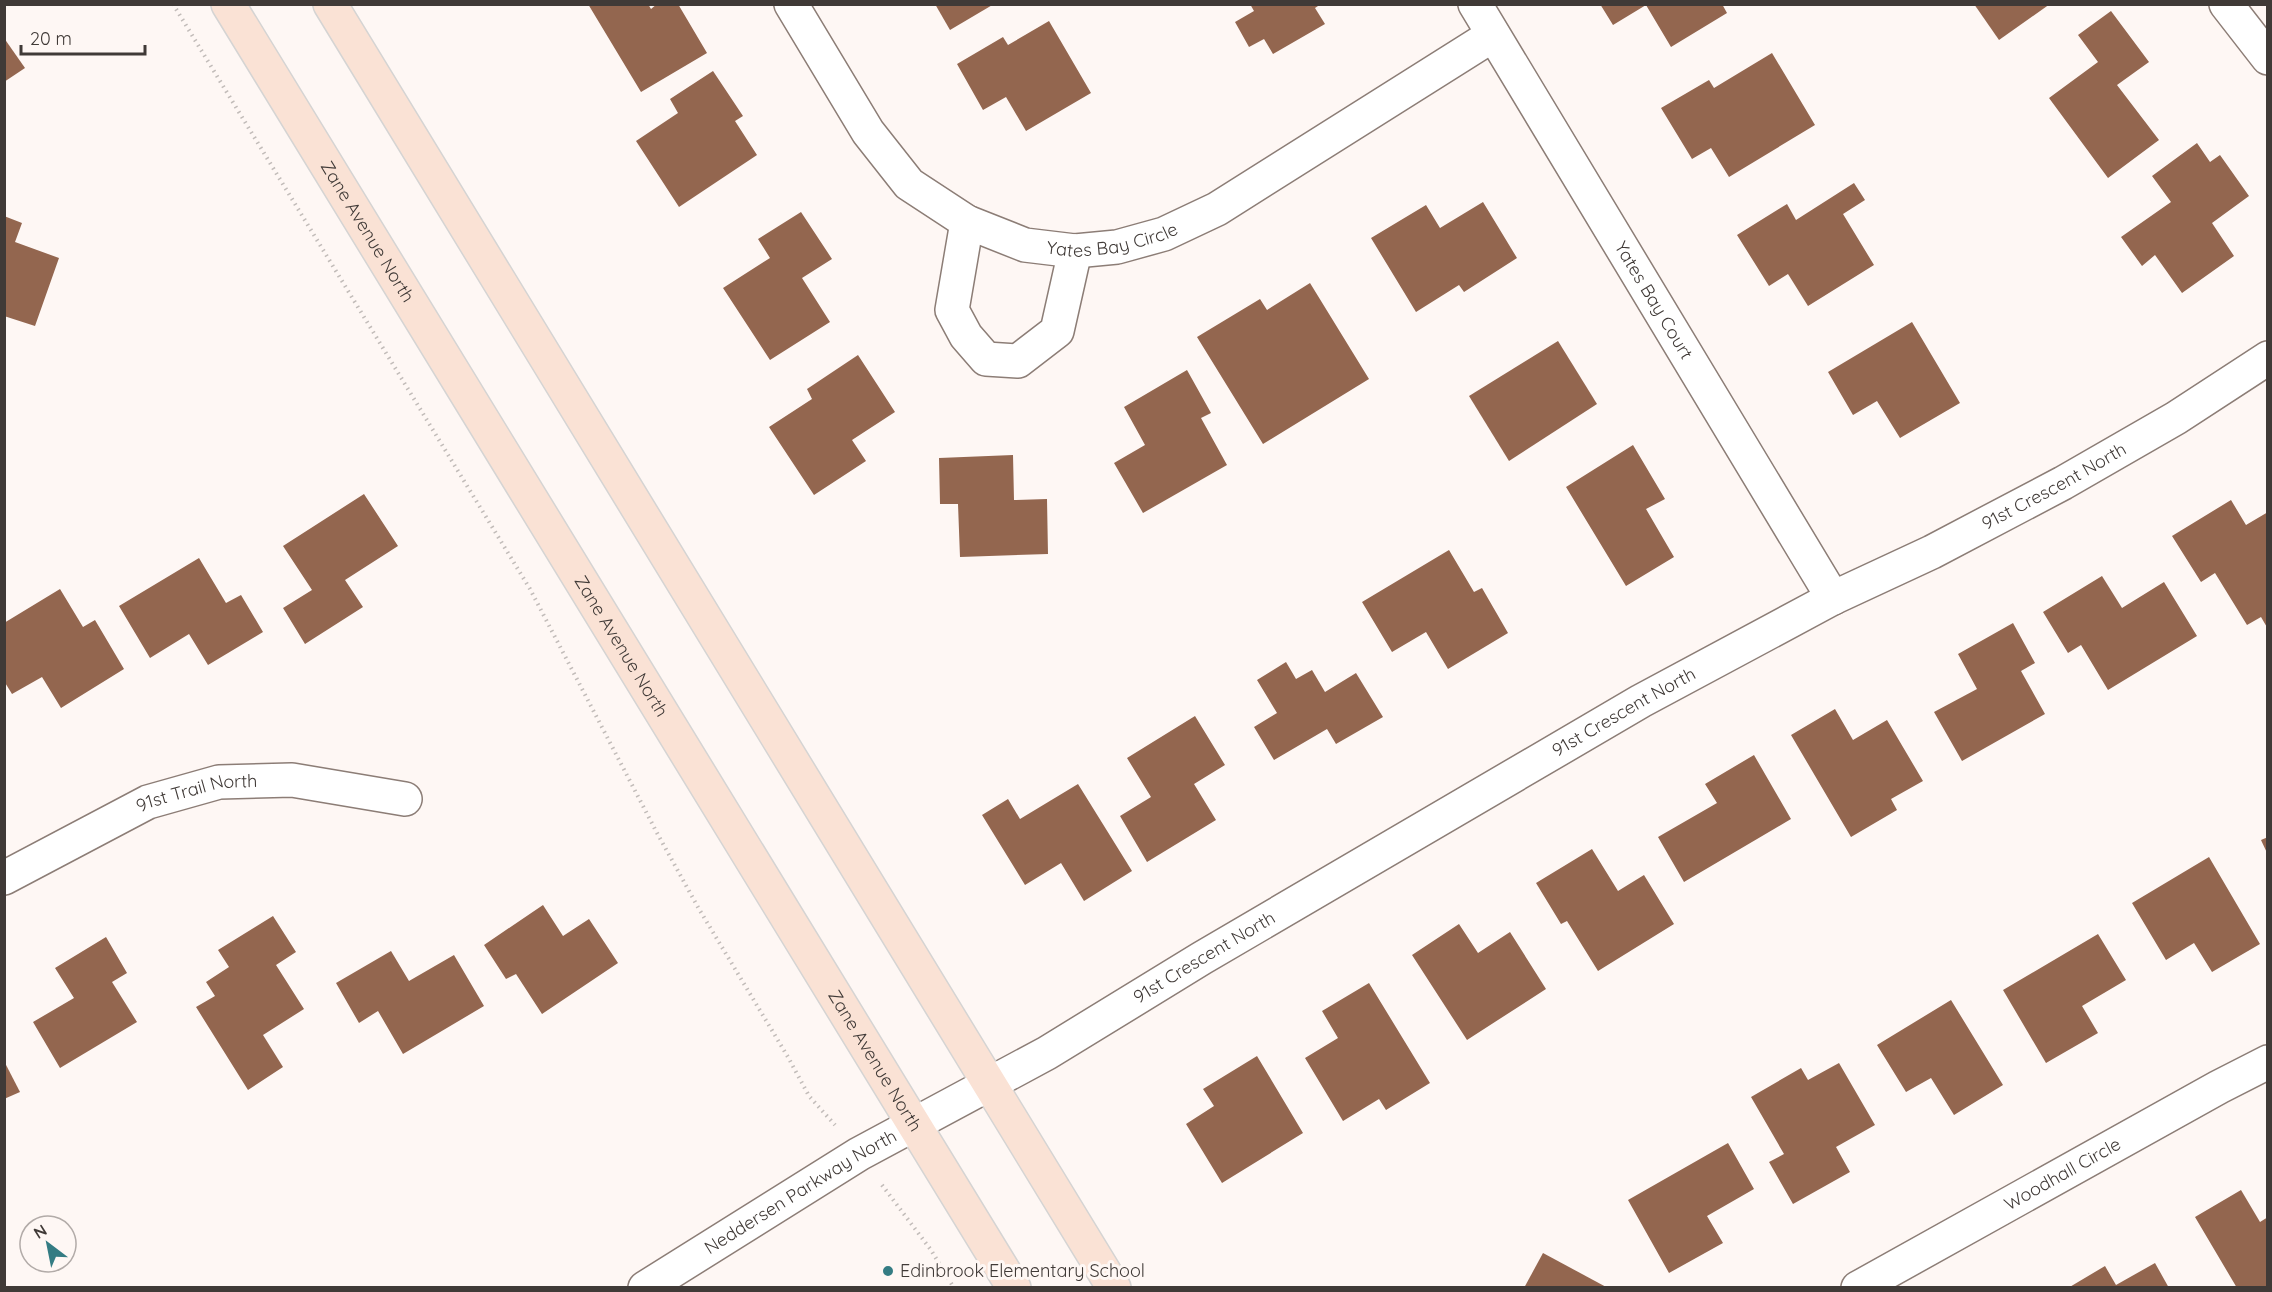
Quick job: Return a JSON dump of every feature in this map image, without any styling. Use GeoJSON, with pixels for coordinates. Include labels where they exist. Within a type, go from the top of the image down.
{"type":"FeatureCollection","features":[{"type":"Feature","properties":{"kind":"main road","name":"Zane Avenue North"},"geometry":{"type":"LineString","coordinates":[[228,4],[628,661],[1014,1287]]}},
{"type":"Feature","properties":{"kind":"main road"},"geometry":{"type":"LineString","coordinates":[[330,4],[1114,1287]]}},
{"type":"Feature","properties":{"kind":"street","name":"Yates Bay Circle"},"geometry":{"type":"LineString","coordinates":[[791,4],[868,132],[909,184],[967,222],[1025,245],[1075,251],[1117,247],[1164,234],[1217,209],[1493,35]]}},
{"type":"Feature","properties":{"kind":"street","name":"Yates Bay Court"},"geometry":{"type":"LineString","coordinates":[[1475,4],[1833,598]]}},
{"type":"Feature","properties":{"kind":"street"},"geometry":{"type":"LineString","coordinates":[[2226,4],[2268,58]]}},
{"type":"Feature","properties":{"kind":"street"},"geometry":{"type":"LineString","coordinates":[[967,222],[952,309],[966,336],[986,359],[1018,361],[1057,332],[1075,251]]}},
{"type":"Feature","properties":{"kind":"street","name":"91st Crescent North"},"geometry":{"type":"LineString","coordinates":[[990,1084],[1067,1042],[1202,958],[1641,701],[1833,598],[1932,552],[2063,483],[2176,418],[2268,358]]}},
{"type":"Feature","properties":{"kind":"street","name":"91st Trail North"},"geometry":{"type":"LineString","coordinates":[[4,878],[148,802],[219,782],[292,780],[405,799]]}},
{"type":"Feature","properties":{"kind":"street","name":"Woodhall Circle"},"geometry":{"type":"LineString","coordinates":[[1858,1287],[2218,1087],[2268,1062]]}},
{"type":"Feature","properties":{"kind":"street","name":"Neddersen Parkway North"},"geometry":{"type":"LineString","coordinates":[[645,1287],[859,1154],[990,1084]]}},
{"type":"Feature","properties":{"kind":"path"},"geometry":{"type":"LineString","coordinates":[[172,4],[530,589],[656,831],[809,1096]]}},
{"type":"Feature","properties":{"kind":"path"},"geometry":{"type":"LineString","coordinates":[[905,1218],[931,1250],[954,1287]]}},
{"type":"Feature","properties":{"kind":"building"},"geometry":{"type":"Polygon","coordinates":[[[588,4],[648,4],[651,9],[657,4],[678,4],[707,53],[641,92],[588,4]]]}},
{"type":"Feature","properties":{"kind":"building"},"geometry":{"type":"Polygon","coordinates":[[[935,4],[994,4],[950,30],[935,4]]]}},
{"type":"Feature","properties":{"kind":"building"},"geometry":{"type":"Polygon","coordinates":[[[1250,4],[1321,4],[1315,8],[1325,24],[1273,54],[1264,39],[1249,47],[1235,22],[1254,11],[1250,4]]]}},
{"type":"Feature","properties":{"kind":"building"},"geometry":{"type":"Polygon","coordinates":[[[1600,4],[1722,4],[1727,13],[1671,47],[1646,5],[1613,25],[1600,4]]]}},
{"type":"Feature","properties":{"kind":"building"},"geometry":{"type":"Polygon","coordinates":[[[1974,4],[2050,4],[1999,40],[1974,4]]]}},
{"type":"Feature","properties":{"kind":"building"},"geometry":{"type":"Polygon","coordinates":[[[2111,11],[2149,62],[2117,85],[2159,140],[2108,178],[2049,98],[2098,62],[2078,35],[2111,11]]]}},
{"type":"Feature","properties":{"kind":"building"},"geometry":{"type":"Polygon","coordinates":[[[1049,21],[1091,93],[1026,131],[1006,97],[983,110],[957,64],[1003,37],[1008,45],[1049,21]]]}},
{"type":"Feature","properties":{"kind":"building"},"geometry":{"type":"Polygon","coordinates":[[[4,38],[25,68],[4,82],[4,38]]]}},
{"type":"Feature","properties":{"kind":"building"},"geometry":{"type":"Polygon","coordinates":[[[1772,53],[1815,125],[1729,177],[1711,148],[1692,159],[1661,108],[1709,80],[1714,88],[1772,53]]]}},
{"type":"Feature","properties":{"kind":"building"},"geometry":{"type":"Polygon","coordinates":[[[713,71],[743,116],[735,121],[757,155],[679,207],[636,141],[678,113],[670,99],[713,71]]]}},
{"type":"Feature","properties":{"kind":"building"},"geometry":{"type":"Polygon","coordinates":[[[2197,143],[2210,162],[2220,155],[2249,196],[2212,223],[2234,256],[2182,293],[2155,255],[2142,266],[2121,237],[2171,202],[2152,176],[2197,143]]]}},
{"type":"Feature","properties":{"kind":"building"},"geometry":{"type":"Polygon","coordinates":[[[1854,183],[1865,200],[1843,214],[1874,265],[1808,306],[1788,274],[1769,286],[1737,235],[1787,204],[1796,220],[1854,183]]]}},
{"type":"Feature","properties":{"kind":"building"},"geometry":{"type":"Polygon","coordinates":[[[1483,202],[1517,258],[1464,292],[1459,285],[1416,312],[1371,238],[1426,205],[1440,228],[1483,202]]]}},
{"type":"Feature","properties":{"kind":"building"},"geometry":{"type":"Polygon","coordinates":[[[801,212],[832,259],[802,278],[830,322],[770,360],[723,288],[770,258],[758,239],[801,212]]]}},
{"type":"Feature","properties":{"kind":"building"},"geometry":{"type":"Polygon","coordinates":[[[4,216],[22,223],[15,242],[59,258],[35,326],[4,316],[4,216]]]}},
{"type":"Feature","properties":{"kind":"building"},"geometry":{"type":"Polygon","coordinates":[[[1310,283],[1369,379],[1263,444],[1197,337],[1260,299],[1267,310],[1310,283]]]}},
{"type":"Feature","properties":{"kind":"building"},"geometry":{"type":"Polygon","coordinates":[[[1912,322],[1960,403],[1900,438],[1877,401],[1853,415],[1828,372],[1912,322]]]}},
{"type":"Feature","properties":{"kind":"building"},"geometry":{"type":"Polygon","coordinates":[[[1558,341],[1597,404],[1509,461],[1469,396],[1558,341]]]}},
{"type":"Feature","properties":{"kind":"building"},"geometry":{"type":"Polygon","coordinates":[[[858,355],[895,412],[852,440],[866,461],[814,495],[769,427],[812,399],[807,389],[858,355]]]}},
{"type":"Feature","properties":{"kind":"building"},"geometry":{"type":"Polygon","coordinates":[[[1187,370],[1211,413],[1201,418],[1227,465],[1143,513],[1114,463],[1145,445],[1124,407],[1187,370]]]}},
{"type":"Feature","properties":{"kind":"building"},"geometry":{"type":"Polygon","coordinates":[[[1633,445],[1665,499],[1646,509],[1674,557],[1626,586],[1566,487],[1633,445]]]}},
{"type":"Feature","properties":{"kind":"building"},"geometry":{"type":"Polygon","coordinates":[[[1013,455],[1014,500],[1047,499],[1048,554],[960,557],[958,504],[940,504],[939,458],[1013,455]]]}},
{"type":"Feature","properties":{"kind":"building"},"geometry":{"type":"Polygon","coordinates":[[[364,494],[398,546],[345,580],[363,607],[305,644],[283,608],[312,590],[283,546],[364,494]]]}},
{"type":"Feature","properties":{"kind":"building"},"geometry":{"type":"Polygon","coordinates":[[[2231,500],[2246,525],[2268,512],[2268,629],[2261,617],[2247,625],[2215,573],[2201,582],[2172,536],[2231,500]]]}},
{"type":"Feature","properties":{"kind":"building"},"geometry":{"type":"Polygon","coordinates":[[[1449,550],[1474,592],[1482,588],[1508,633],[1448,669],[1426,632],[1392,652],[1362,602],[1449,550]]]}},
{"type":"Feature","properties":{"kind":"building"},"geometry":{"type":"Polygon","coordinates":[[[199,558],[226,603],[241,595],[263,632],[208,665],[189,634],[150,658],[119,606],[199,558]]]}},
{"type":"Feature","properties":{"kind":"building"},"geometry":{"type":"Polygon","coordinates":[[[2102,576],[2122,608],[2164,582],[2197,636],[2108,690],[2081,645],[2068,653],[2043,612],[2102,576]]]}},
{"type":"Feature","properties":{"kind":"building"},"geometry":{"type":"Polygon","coordinates":[[[60,589],[83,627],[95,620],[124,669],[61,708],[42,677],[12,694],[4,681],[4,623],[60,589]]]}},
{"type":"Feature","properties":{"kind":"building"},"geometry":{"type":"Polygon","coordinates":[[[2013,623],[2035,663],[2021,671],[2045,714],[1962,761],[1934,712],[1977,689],[1958,654],[2013,623]]]}},
{"type":"Feature","properties":{"kind":"building"},"geometry":{"type":"Polygon","coordinates":[[[1286,662],[1296,679],[1312,670],[1325,692],[1356,673],[1383,717],[1336,744],[1327,729],[1274,760],[1254,727],[1277,713],[1257,680],[1286,662]]]}},
{"type":"Feature","properties":{"kind":"building"},"geometry":{"type":"Polygon","coordinates":[[[1835,709],[1853,740],[1887,720],[1923,781],[1891,799],[1897,810],[1851,837],[1791,735],[1835,709]]]}},
{"type":"Feature","properties":{"kind":"building"},"geometry":{"type":"Polygon","coordinates":[[[1195,716],[1225,765],[1194,784],[1216,820],[1147,862],[1120,816],[1151,797],[1127,758],[1195,716]]]}},
{"type":"Feature","properties":{"kind":"building"},"geometry":{"type":"Polygon","coordinates":[[[1754,755],[1791,819],[1684,882],[1658,837],[1717,803],[1705,784],[1754,755]]]}},
{"type":"Feature","properties":{"kind":"building"},"geometry":{"type":"Polygon","coordinates":[[[1078,784],[1132,871],[1084,901],[1061,863],[1025,885],[982,815],[1008,799],[1020,819],[1078,784]]]}},
{"type":"Feature","properties":{"kind":"building"},"geometry":{"type":"Polygon","coordinates":[[[2268,837],[2268,855],[2261,840],[2268,837]]]}},
{"type":"Feature","properties":{"kind":"building"},"geometry":{"type":"Polygon","coordinates":[[[1592,849],[1618,891],[1644,875],[1674,924],[1598,971],[1567,921],[1561,924],[1536,883],[1592,849]]]}},
{"type":"Feature","properties":{"kind":"building"},"geometry":{"type":"Polygon","coordinates":[[[2209,857],[2260,944],[2212,972],[2194,943],[2166,960],[2132,903],[2209,857]]]}},
{"type":"Feature","properties":{"kind":"building"},"geometry":{"type":"Polygon","coordinates":[[[543,905],[563,936],[589,919],[618,963],[542,1014],[516,974],[506,979],[484,945],[543,905]]]}},
{"type":"Feature","properties":{"kind":"building"},"geometry":{"type":"Polygon","coordinates":[[[273,916],[296,952],[276,965],[304,1009],[263,1035],[283,1067],[248,1090],[196,1007],[215,996],[206,982],[229,967],[218,950],[273,916]]]}},
{"type":"Feature","properties":{"kind":"building"},"geometry":{"type":"Polygon","coordinates":[[[1459,924],[1478,953],[1510,932],[1546,989],[1467,1040],[1412,955],[1459,924]]]}},
{"type":"Feature","properties":{"kind":"building"},"geometry":{"type":"Polygon","coordinates":[[[2098,934],[2126,980],[2082,1006],[2098,1033],[2046,1063],[2003,990],[2098,934]]]}},
{"type":"Feature","properties":{"kind":"building"},"geometry":{"type":"Polygon","coordinates":[[[106,937],[127,973],[112,982],[137,1022],[60,1068],[33,1022],[74,998],[55,968],[106,937]]]}},
{"type":"Feature","properties":{"kind":"building"},"geometry":{"type":"Polygon","coordinates":[[[391,951],[409,981],[454,955],[484,1006],[403,1054],[378,1011],[359,1023],[336,983],[391,951]]]}},
{"type":"Feature","properties":{"kind":"building"},"geometry":{"type":"Polygon","coordinates":[[[1369,983],[1430,1083],[1386,1110],[1379,1099],[1343,1121],[1305,1058],[1338,1038],[1322,1011],[1369,983]]]}},
{"type":"Feature","properties":{"kind":"building"},"geometry":{"type":"Polygon","coordinates":[[[1951,1000],[2003,1085],[1954,1115],[1931,1078],[1906,1092],[1877,1045],[1951,1000]]]}},
{"type":"Feature","properties":{"kind":"building"},"geometry":{"type":"Polygon","coordinates":[[[1257,1056],[1303,1133],[1222,1183],[1186,1124],[1214,1106],[1203,1089],[1257,1056]]]}},
{"type":"Feature","properties":{"kind":"building"},"geometry":{"type":"Polygon","coordinates":[[[4,1061],[20,1092],[4,1099],[4,1061]]]}},
{"type":"Feature","properties":{"kind":"building"},"geometry":{"type":"Polygon","coordinates":[[[1839,1063],[1875,1125],[1836,1147],[1850,1172],[1793,1204],[1769,1162],[1784,1154],[1751,1097],[1801,1068],[1808,1080],[1839,1063]]]}},
{"type":"Feature","properties":{"kind":"building"},"geometry":{"type":"Polygon","coordinates":[[[1728,1143],[1754,1189],[1707,1216],[1723,1243],[1669,1273],[1628,1200],[1728,1143]]]}},
{"type":"Feature","properties":{"kind":"building"},"geometry":{"type":"Polygon","coordinates":[[[2241,1190],[2260,1222],[2268,1217],[2268,1288],[2237,1288],[2195,1217],[2241,1190]]]}},
{"type":"Feature","properties":{"kind":"building"},"geometry":{"type":"Polygon","coordinates":[[[1543,1253],[1608,1288],[1524,1288],[1543,1253]]]}},
{"type":"Feature","properties":{"kind":"building"},"geometry":{"type":"Polygon","coordinates":[[[2155,1263],[2169,1288],[2068,1288],[2105,1266],[2116,1285],[2155,1263]]]}},
{"type":"Feature","properties":{"kind":"place","name":"Edinbrook Elementary School"},"geometry":{"type":"Point","coordinates":[888,1271]}}]}
